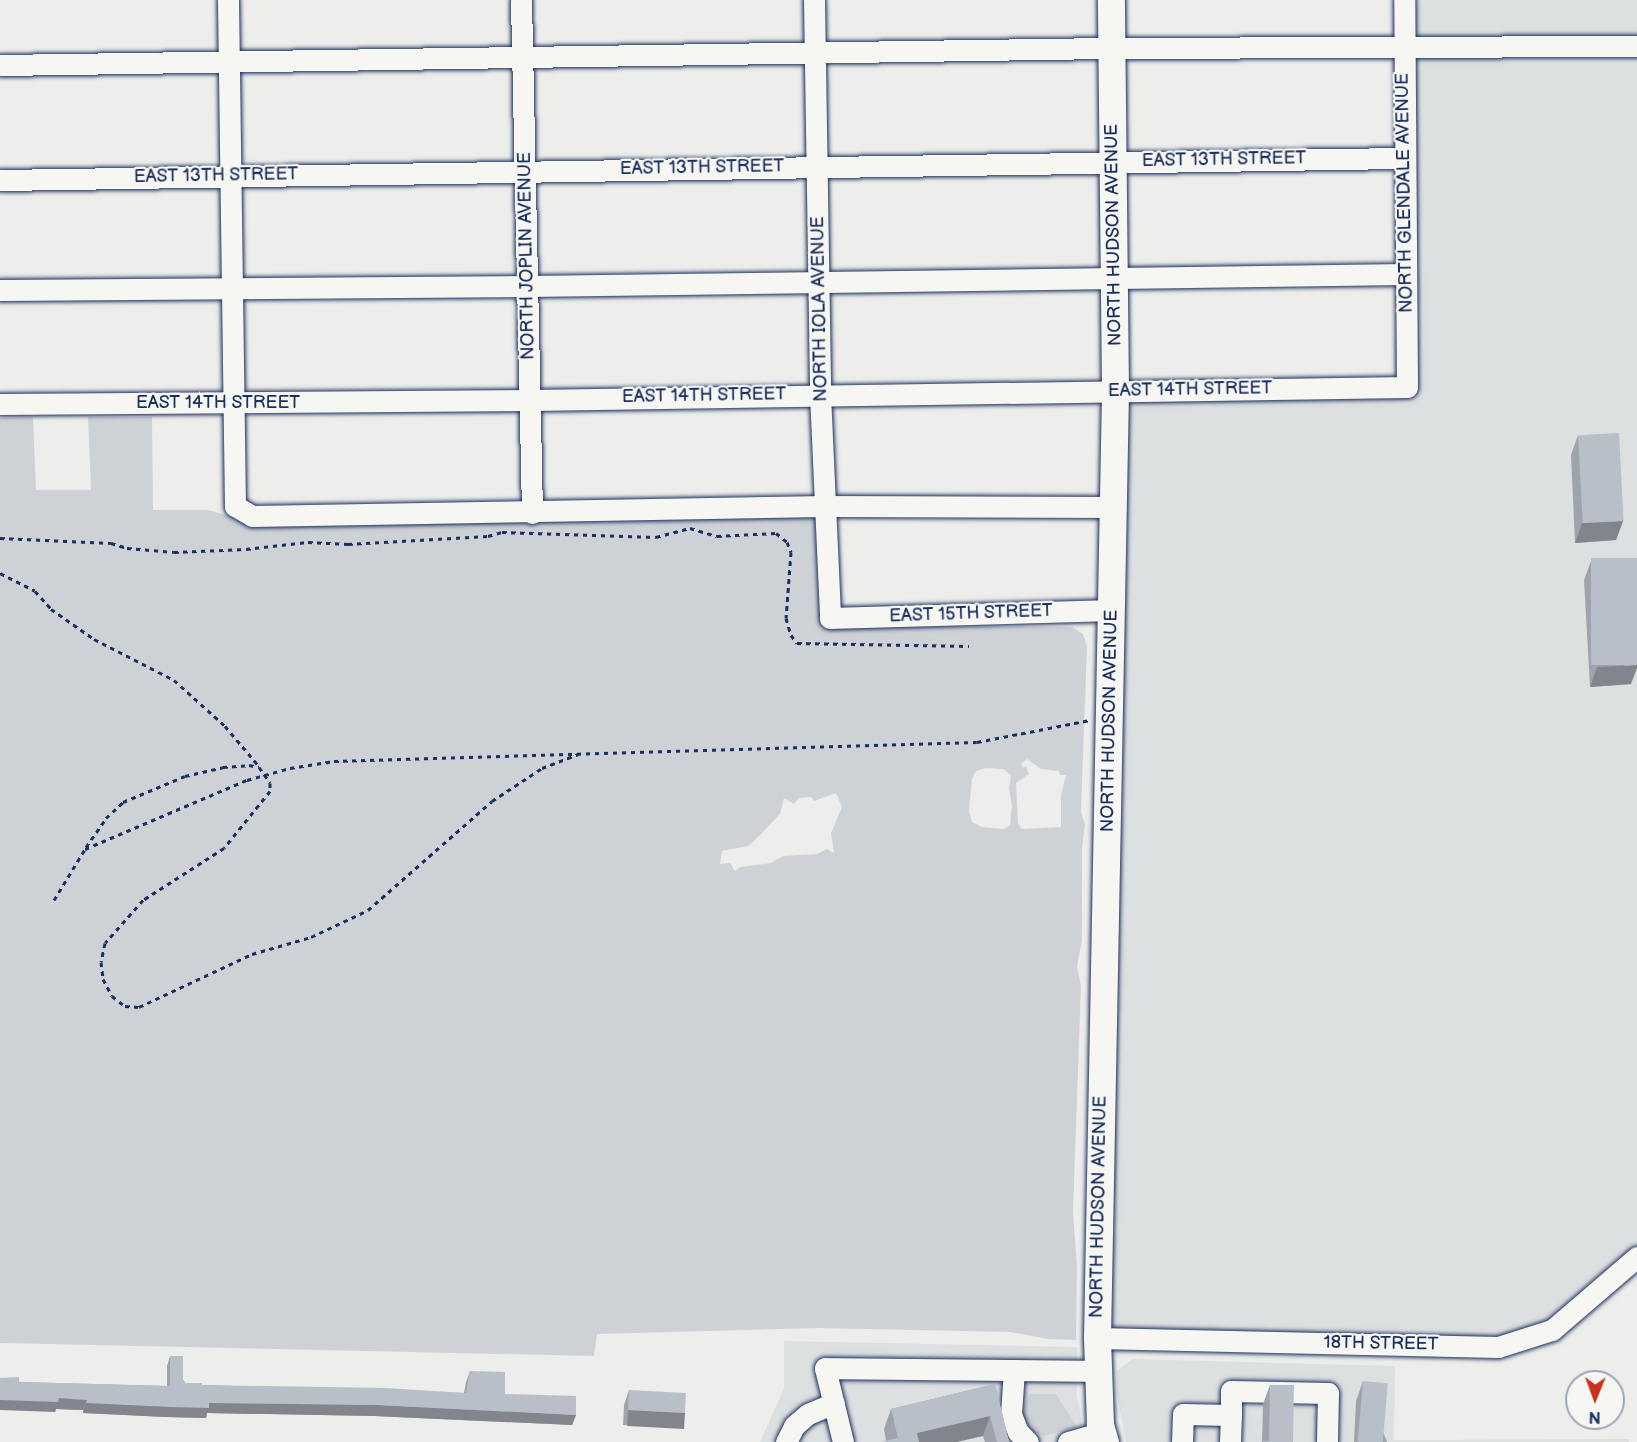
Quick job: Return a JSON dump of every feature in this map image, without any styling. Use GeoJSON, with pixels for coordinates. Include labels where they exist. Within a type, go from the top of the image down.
{"type":"FeatureCollection","features":[{"type":"Feature","properties":{"kind":"main road","name":"NORTH HUDSON AVENUE"},"geometry":{"type":"LineString","coordinates":[[1104,1437],[1096,1338],[1115,391],[1111,0]]}},
{"type":"Feature","properties":{"kind":"street"},"geometry":{"type":"LineString","coordinates":[[228,0],[236,506],[252,516],[532,513],[825,506],[1113,507]]}},
{"type":"Feature","properties":{"kind":"street","name":"NORTH JOPLIN AVENUE"},"geometry":{"type":"LineString","coordinates":[[521,0],[532,513]]}},
{"type":"Feature","properties":{"kind":"street","name":"NORTH IOLA AVENUE"},"geometry":{"type":"LineString","coordinates":[[814,0],[820,394],[830,618]]}},
{"type":"Feature","properties":{"kind":"street","name":"NORTH GLENDALE AVENUE"},"geometry":{"type":"LineString","coordinates":[[1404,0],[1407,387]]}},
{"type":"Feature","properties":{"kind":"street"},"geometry":{"type":"LineString","coordinates":[[0,65],[1112,48],[1637,46]]}},
{"type":"Feature","properties":{"kind":"street","name":"EAST 13TH STREET"},"geometry":{"type":"LineString","coordinates":[[0,180],[1404,158]]}},
{"type":"Feature","properties":{"kind":"street"},"geometry":{"type":"LineString","coordinates":[[0,290],[528,286],[1114,276],[1406,274]]}},
{"type":"Feature","properties":{"kind":"street","name":"EAST 14TH STREET"},"geometry":{"type":"LineString","coordinates":[[0,404],[530,400],[1407,387]]}},
{"type":"Feature","properties":{"kind":"street","name":"EAST 15TH STREET"},"geometry":{"type":"LineString","coordinates":[[830,618],[1112,610]]}},
{"type":"Feature","properties":{"kind":"street","name":"18TH STREET"},"geometry":{"type":"LineString","coordinates":[[1096,1338],[1498,1347],[1552,1330],[1637,1257]]}},
{"type":"Feature","properties":{"kind":"street"},"geometry":{"type":"LineString","coordinates":[[843,1442],[825,1368],[1098,1371]]}},
{"type":"Feature","properties":{"kind":"street"},"geometry":{"type":"LineString","coordinates":[[1014,1371],[1011,1414],[1018,1432],[1028,1442]]}},
{"type":"Feature","properties":{"kind":"street"},"geometry":{"type":"LineString","coordinates":[[1230,1442],[1232,1391],[1328,1393],[1327,1442]]}},
{"type":"Feature","properties":{"kind":"street"},"geometry":{"type":"LineString","coordinates":[[786,1442],[794,1426],[808,1414],[834,1403]]}},
{"type":"Feature","properties":{"kind":"street"},"geometry":{"type":"LineString","coordinates":[[1182,1442],[1182,1414],[1231,1415]]}},
{"type":"Feature","properties":{"kind":"street"},"geometry":{"type":"LineString","coordinates":[[1068,1442],[1104,1437]]}},
{"type":"Feature","properties":{"kind":"path"},"geometry":{"type":"LineString","coordinates":[[0,538],[111,543],[127,548],[174,552],[237,550],[298,543],[348,544],[488,536],[502,532],[656,537],[690,528],[717,536],[776,532],[787,542],[791,552],[786,618],[791,635],[797,643],[969,646]]}},
{"type":"Feature","properties":{"kind":"path"},"geometry":{"type":"LineString","coordinates":[[0,573],[35,591],[51,609],[94,639],[174,680],[225,726],[266,775],[270,791],[224,848],[143,900],[105,943],[101,962],[103,979],[112,996],[125,1006],[148,1004],[252,954],[310,937],[345,923],[369,910],[492,801],[542,768],[582,753]]}},
{"type":"Feature","properties":{"kind":"path"},"geometry":{"type":"LineString","coordinates":[[85,849],[248,780],[334,761],[977,742],[1024,735],[1110,717]]}},
{"type":"Feature","properties":{"kind":"path"},"geometry":{"type":"LineString","coordinates":[[54,900],[106,818],[123,802],[155,787],[223,767],[259,767]]}},
{"type":"Feature","properties":{"kind":"shaded area"},"geometry":{"type":"Polygon","coordinates":[[[1404,0],[1637,0],[1637,1257],[1552,1330],[1498,1347],[1097,1338],[1115,391],[1407,387],[1404,0]]]}},
{"type":"Feature","properties":{"kind":"shaded area"},"geometry":{"type":"Polygon","coordinates":[[[33,417],[36,490],[91,490],[88,417],[152,417],[153,510],[208,510],[249,521],[815,512],[818,596],[823,615],[838,626],[1072,627],[1083,634],[1087,646],[1081,812],[1085,825],[1082,849],[1082,940],[1077,966],[1081,986],[1073,1212],[1077,1268],[1076,1340],[1048,1339],[1010,1332],[818,1328],[597,1334],[594,1356],[0,1343],[0,418],[33,417]],[[1027,759],[1021,764],[1023,768],[1026,766],[1029,774],[1016,783],[1018,823],[1022,829],[1061,827],[1061,795],[1066,775],[1060,775],[1059,771],[1041,769],[1027,759]],[[986,768],[976,771],[972,779],[969,811],[972,822],[982,827],[1004,829],[1010,825],[1011,775],[1003,769],[986,768]],[[836,793],[814,801],[811,797],[799,798],[794,804],[784,798],[780,814],[755,840],[748,846],[722,851],[720,864],[730,863],[735,871],[740,867],[771,863],[783,856],[817,854],[827,849],[834,853],[831,833],[842,807],[836,793]]]}},
{"type":"Feature","properties":{"kind":"shaded area"},"geometry":{"type":"Polygon","coordinates":[[[784,1341],[1077,1347],[1077,1395],[1085,1442],[760,1442],[784,1388],[784,1341]]]}},
{"type":"Feature","properties":{"kind":"shaded area"},"geometry":{"type":"Polygon","coordinates":[[[1132,1359],[1395,1366],[1394,1440],[1629,1439],[1629,1442],[1126,1442],[1117,1395],[1117,1371],[1132,1359]]]}},
{"type":"Feature","properties":{"kind":"shaded area"},"geometry":{"type":"Polygon","coordinates":[[[1030,1394],[1056,1394],[1077,1427],[1044,1436],[1031,1431],[1023,1418],[1022,1409],[1030,1394]]]}},
{"type":"Feature","properties":{"kind":"building"},"geometry":{"type":"Polygon","coordinates":[[[1619,433],[1624,521],[1583,523],[1578,435],[1619,433]]]}},
{"type":"Feature","properties":{"kind":"building"},"geometry":{"type":"Polygon","coordinates":[[[1591,558],[1637,558],[1637,665],[1591,665],[1591,558]]]}},
{"type":"Feature","properties":{"kind":"building"},"geometry":{"type":"Polygon","coordinates":[[[170,1356],[183,1356],[185,1383],[202,1383],[202,1385],[386,1388],[466,1393],[470,1371],[505,1372],[505,1394],[576,1396],[576,1415],[377,1405],[209,1403],[209,1408],[86,1403],[87,1400],[59,1398],[58,1402],[0,1400],[0,1378],[19,1377],[19,1382],[170,1386],[170,1356]]]}},
{"type":"Feature","properties":{"kind":"building"},"geometry":{"type":"Polygon","coordinates":[[[1363,1381],[1388,1383],[1383,1442],[1358,1442],[1363,1381]]]}},
{"type":"Feature","properties":{"kind":"building"},"geometry":{"type":"Polygon","coordinates":[[[995,1384],[1009,1442],[997,1442],[990,1416],[917,1433],[919,1442],[881,1442],[898,1438],[891,1409],[995,1384]]]}},
{"type":"Feature","properties":{"kind":"building"},"geometry":{"type":"Polygon","coordinates":[[[1270,1385],[1294,1385],[1293,1442],[1263,1442],[1269,1441],[1270,1385]]]}},
{"type":"Feature","properties":{"kind":"building"},"geometry":{"type":"Polygon","coordinates":[[[629,1390],[686,1393],[685,1413],[628,1410],[629,1390]]]}}]}
